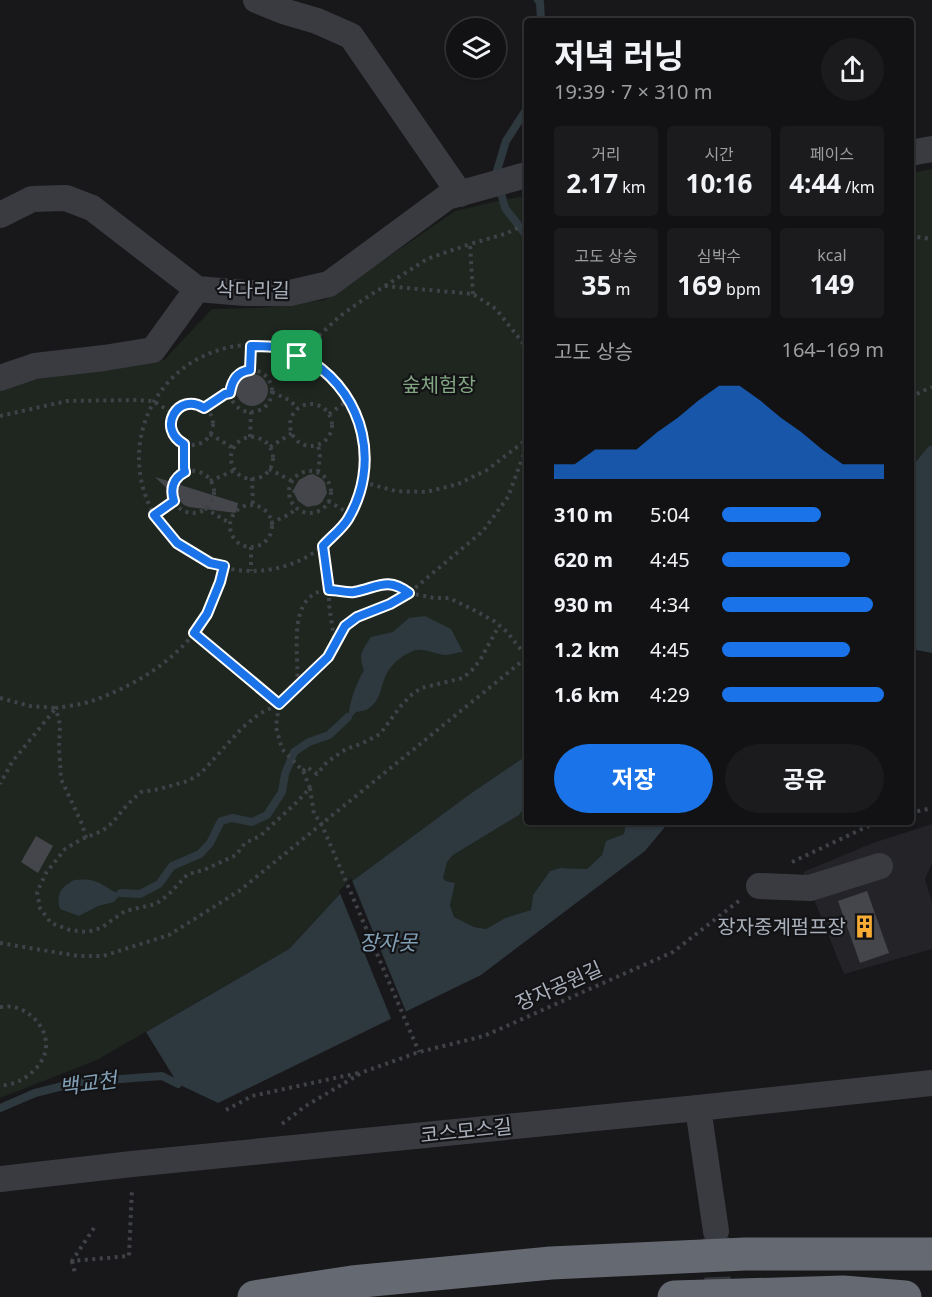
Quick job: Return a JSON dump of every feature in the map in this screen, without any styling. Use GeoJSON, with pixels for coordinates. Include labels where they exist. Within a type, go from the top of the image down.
{"type":"FeatureCollection","features":[{"type":"Feature","properties":{"kind":"highway"},"geometry":{"type":"LineString","coordinates":[[254,1297],[352,1282],[551,1263],[744,1254],[932,1254]]}},
{"type":"Feature","properties":{"kind":"highway"},"geometry":{"type":"LineString","coordinates":[[674,1297],[843,1292],[905,1297]]}},
{"type":"Feature","properties":{"kind":"street"},"geometry":{"type":"LineString","coordinates":[[256,0],[283,12],[317,21],[351,36],[467,192]]}},
{"type":"Feature","properties":{"kind":"street"},"geometry":{"type":"LineString","coordinates":[[914,152],[932,149]]}},
{"type":"Feature","properties":{"kind":"street","name":"삭다리길"},"geometry":{"type":"LineString","coordinates":[[0,215],[32,199],[66,198],[92,208],[197,289],[245,293],[290,293],[329,284],[447,197],[524,176]]}},
{"type":"Feature","properties":{"kind":"street"},"geometry":{"type":"LineString","coordinates":[[0,378],[35,366],[153,350],[197,289]]}},
{"type":"Feature","properties":{"kind":"street"},"geometry":{"type":"LineString","coordinates":[[759,886],[810,888],[880,867]]}},
{"type":"Feature","properties":{"kind":"street","name":"코스모스길"},"geometry":{"type":"LineString","coordinates":[[0,1179],[932,1083]]}},
{"type":"Feature","properties":{"kind":"street"},"geometry":{"type":"LineString","coordinates":[[698,1108],[716,1231]]}},
{"type":"Feature","properties":{"kind":"path"},"geometry":{"type":"LineString","coordinates":[[297,356],[339,316],[426,259],[505,234],[524,225]]}},
{"type":"Feature","properties":{"kind":"path"},"geometry":{"type":"LineString","coordinates":[[914,237],[932,239]]}},
{"type":"Feature","properties":{"kind":"path"},"geometry":{"type":"LineString","coordinates":[[470,244],[472,294]]}},
{"type":"Feature","properties":{"kind":"path"},"geometry":{"type":"LineString","coordinates":[[385,286],[472,294],[496,309],[524,344]]}},
{"type":"Feature","properties":{"kind":"path"},"geometry":{"type":"LineString","coordinates":[[242,345],[278,348],[297,356],[311,361],[339,385],[357,416],[366,451],[362,487],[347,520],[323,546],[286,566],[251,571],[210,563],[177,543],[154,515],[139,476],[140,438],[153,401],[176,373],[207,354],[242,345]]}},
{"type":"Feature","properties":{"kind":"path"},"geometry":{"type":"LineString","coordinates":[[250,370],[251,346]]}},
{"type":"Feature","properties":{"kind":"path"},"geometry":{"type":"LineString","coordinates":[[250,370],[266,376],[272,392],[269,403],[264,408],[251,412],[239,408],[230,393],[234,378],[250,370]]}},
{"type":"Feature","properties":{"kind":"path"},"geometry":{"type":"LineString","coordinates":[[914,395],[932,387]]}},
{"type":"Feature","properties":{"kind":"path"},"geometry":{"type":"LineString","coordinates":[[272,392],[289,400],[298,408]]}},
{"type":"Feature","properties":{"kind":"path"},"geometry":{"type":"LineString","coordinates":[[204,408],[230,393]]}},
{"type":"Feature","properties":{"kind":"path"},"geometry":{"type":"LineString","coordinates":[[0,416],[67,401],[138,400],[153,401],[174,414]]}},
{"type":"Feature","properties":{"kind":"path"},"geometry":{"type":"LineString","coordinates":[[329,414],[348,400]]}},
{"type":"Feature","properties":{"kind":"path"},"geometry":{"type":"LineString","coordinates":[[187,404],[204,408],[211,415],[213,423],[210,434],[205,441],[199,444],[184,444],[172,430],[174,414],[180,407],[187,404]]}},
{"type":"Feature","properties":{"kind":"path"},"geometry":{"type":"LineString","coordinates":[[306,404],[320,405],[329,414],[332,423],[331,430],[328,436],[318,444],[311,446],[299,442],[292,433],[291,418],[298,408],[306,404]]}},
{"type":"Feature","properties":{"kind":"path"},"geometry":{"type":"LineString","coordinates":[[250,437],[251,412]]}},
{"type":"Feature","properties":{"kind":"path"},"geometry":{"type":"LineString","coordinates":[[270,447],[292,433]]}},
{"type":"Feature","properties":{"kind":"path"},"geometry":{"type":"LineString","coordinates":[[210,434],[233,448]]}},
{"type":"Feature","properties":{"kind":"path"},"geometry":{"type":"LineString","coordinates":[[250,437],[261,439],[270,447],[273,456],[272,463],[264,474],[245,478],[235,470],[231,457],[233,448],[240,440],[250,437]]}},
{"type":"Feature","properties":{"kind":"path"},"geometry":{"type":"LineString","coordinates":[[363,482],[395,491],[426,492],[458,484],[487,470],[524,442]]}},
{"type":"Feature","properties":{"kind":"path"},"geometry":{"type":"LineString","coordinates":[[184,444],[185,472]]}},
{"type":"Feature","properties":{"kind":"path"},"geometry":{"type":"LineString","coordinates":[[318,444],[320,457],[318,472]]}},
{"type":"Feature","properties":{"kind":"path"},"geometry":{"type":"LineString","coordinates":[[310,788],[260,836],[245,843],[236,855],[204,870],[188,874],[156,904],[124,911],[101,928],[87,932],[70,930],[51,923],[40,908],[37,892],[46,873],[65,849],[102,831],[141,792],[188,781],[201,773],[242,728],[259,714],[279,704],[328,657],[345,626],[357,617],[390,604],[409,593],[483,531],[508,497],[524,455]]}},
{"type":"Feature","properties":{"kind":"path"},"geometry":{"type":"LineString","coordinates":[[269,469],[292,481]]}},
{"type":"Feature","properties":{"kind":"path"},"geometry":{"type":"LineString","coordinates":[[210,481],[235,470]]}},
{"type":"Feature","properties":{"kind":"path"},"geometry":{"type":"LineString","coordinates":[[185,472],[202,473],[210,481],[213,497],[205,508],[186,512],[174,501],[173,485],[176,479],[185,472]]}},
{"type":"Feature","properties":{"kind":"path"},"geometry":{"type":"LineString","coordinates":[[318,472],[329,483],[331,490],[328,501],[317,512],[304,512],[297,508],[290,498],[289,491],[292,481],[298,474],[318,472]]}},
{"type":"Feature","properties":{"kind":"path"},"geometry":{"type":"LineString","coordinates":[[252,478],[253,505]]}},
{"type":"Feature","properties":{"kind":"path"},"geometry":{"type":"LineString","coordinates":[[154,515],[174,501]]}},
{"type":"Feature","properties":{"kind":"path"},"geometry":{"type":"LineString","coordinates":[[328,501],[350,514]]}},
{"type":"Feature","properties":{"kind":"path"},"geometry":{"type":"LineString","coordinates":[[253,505],[266,511],[271,523],[271,531],[263,543],[251,547],[244,546],[233,538],[230,532],[230,522],[239,508],[253,505]]}},
{"type":"Feature","properties":{"kind":"path"},"geometry":{"type":"LineString","coordinates":[[205,508],[230,522]]}},
{"type":"Feature","properties":{"kind":"path"},"geometry":{"type":"LineString","coordinates":[[271,523],[297,508]]}},
{"type":"Feature","properties":{"kind":"path"},"geometry":{"type":"LineString","coordinates":[[323,546],[335,645]]}},
{"type":"Feature","properties":{"kind":"path"},"geometry":{"type":"LineString","coordinates":[[251,547],[251,571]]}},
{"type":"Feature","properties":{"kind":"path"},"geometry":{"type":"LineString","coordinates":[[0,698],[30,706],[56,708],[90,702],[156,669],[187,643],[207,614],[224,566]]}},
{"type":"Feature","properties":{"kind":"path"},"geometry":{"type":"LineString","coordinates":[[297,686],[296,629],[300,610],[311,595],[325,590],[351,593],[383,583],[399,585],[409,593],[434,598],[449,598],[472,609],[507,632],[524,654]]}},
{"type":"Feature","properties":{"kind":"path"},"geometry":{"type":"LineString","coordinates":[[303,771],[307,767],[317,774],[327,762],[346,749],[380,734],[400,707],[420,688],[463,678],[480,660],[499,626]]}},
{"type":"Feature","properties":{"kind":"path"},"geometry":{"type":"LineString","coordinates":[[194,633],[279,704]]}},
{"type":"Feature","properties":{"kind":"path"},"geometry":{"type":"LineString","coordinates":[[0,943],[78,956],[104,956],[169,935],[239,891],[524,659]]}},
{"type":"Feature","properties":{"kind":"path"},"geometry":{"type":"LineString","coordinates":[[279,704],[276,727],[282,749],[303,771],[310,788],[314,814],[321,823],[419,1052]]}},
{"type":"Feature","properties":{"kind":"path"},"geometry":{"type":"LineString","coordinates":[[0,784],[12,762],[56,708]]}},
{"type":"Feature","properties":{"kind":"path"},"geometry":{"type":"LineString","coordinates":[[56,708],[60,725],[61,779],[86,838]]}},
{"type":"Feature","properties":{"kind":"path"},"geometry":{"type":"LineString","coordinates":[[914,812],[932,808]]}},
{"type":"Feature","properties":{"kind":"path","name":"장자공원길"},"geometry":{"type":"LineString","coordinates":[[277,1127],[304,1107],[363,1072],[419,1052],[484,1036],[673,952],[788,864],[871,825]]}},
{"type":"Feature","properties":{"kind":"path"},"geometry":{"type":"LineString","coordinates":[[0,1007],[14,1007],[35,1018],[41,1028],[46,1046],[44,1056],[36,1069],[19,1081],[0,1086]]}},
{"type":"Feature","properties":{"kind":"path"},"geometry":{"type":"LineString","coordinates":[[226,1110],[252,1096],[363,1072]]}},
{"type":"Feature","properties":{"kind":"path"},"geometry":{"type":"LineString","coordinates":[[72,1261],[129,1256],[133,1178]]}},
{"type":"Feature","properties":{"kind":"path"},"geometry":{"type":"LineString","coordinates":[[75,1273],[72,1261],[94,1228]]}},
{"type":"Feature","properties":{"kind":"shaded area"},"geometry":{"type":"Polygon","coordinates":[[[932,824],[932,863],[925,879],[932,902],[932,949],[844,974],[803,872],[873,843],[932,824]]]}},
{"type":"Feature","properties":{"kind":"green space"},"geometry":{"type":"Polygon","coordinates":[[[932,169],[932,445],[914,465],[914,172],[932,169]]]}},
{"type":"Feature","properties":{"kind":"green space","name":"숲체험장"},"geometry":{"type":"Polygon","coordinates":[[[524,196],[524,757],[470,794],[351,882],[289,949],[97,1060],[0,1098],[0,385],[164,360],[212,309],[259,308],[325,300],[455,211],[524,196]]]}},
{"type":"Feature","properties":{"kind":"green space"},"geometry":{"type":"Polygon","coordinates":[[[524,809],[524,825],[626,825],[624,834],[607,841],[602,855],[587,869],[560,868],[550,871],[533,895],[531,910],[505,918],[486,929],[474,927],[454,917],[450,905],[454,883],[443,878],[447,862],[453,855],[519,815],[524,809]]]}},
{"type":"Feature","properties":{"kind":"water"},"geometry":{"type":"Polygon","coordinates":[[[932,445],[932,653],[914,650],[914,464],[932,445]]]}},
{"type":"Feature","properties":{"kind":"water"},"geometry":{"type":"Polygon","coordinates":[[[425,616],[451,629],[463,652],[445,655],[417,650],[404,656],[388,671],[373,705],[366,710],[356,712],[348,721],[353,695],[364,670],[361,660],[362,653],[371,637],[393,632],[409,618],[425,616]]]}},
{"type":"Feature","properties":{"kind":"water","name":"장자못"},"geometry":{"type":"Polygon","coordinates":[[[524,757],[524,809],[519,815],[453,855],[447,862],[443,878],[455,883],[450,905],[454,917],[474,927],[486,929],[505,918],[531,910],[533,895],[550,871],[560,868],[587,869],[602,855],[606,841],[624,834],[626,825],[667,825],[645,851],[481,975],[218,1103],[178,1084],[146,1032],[289,949],[351,882],[470,794],[524,757]]]}},
{"type":"Feature","properties":{"kind":"water"},"geometry":{"type":"Polygon","coordinates":[[[74,880],[93,881],[121,893],[114,902],[98,906],[79,916],[60,909],[59,904],[61,892],[74,880]]]}},
{"type":"Feature","properties":{"kind":"pier"},"geometry":{"type":"Polygon","coordinates":[[[351,878],[407,1014],[392,1021],[339,891],[351,878]]]}},
{"type":"Feature","properties":{"kind":"building"},"geometry":{"type":"Polygon","coordinates":[[[252,374],[263,379],[268,390],[263,401],[252,406],[241,401],[236,390],[241,379],[252,374]]]}},
{"type":"Feature","properties":{"kind":"building"},"geometry":{"type":"Polygon","coordinates":[[[313,474],[325,483],[327,493],[318,505],[307,507],[298,501],[292,492],[299,480],[313,474]]]}},
{"type":"Feature","properties":{"kind":"building"},"geometry":{"type":"Polygon","coordinates":[[[155,477],[238,503],[236,513],[184,505],[155,477]]]}},
{"type":"Feature","properties":{"kind":"building"},"geometry":{"type":"Polygon","coordinates":[[[36,836],[53,846],[38,873],[21,862],[36,836]]]}},
{"type":"Feature","properties":{"kind":"building","name":"장자중계펌프장"},"geometry":{"type":"Polygon","coordinates":[[[867,891],[889,953],[860,963],[838,901],[867,891]]]}},
{"type":"Feature","properties":{"kind":"waterway"},"geometry":{"type":"LineString","coordinates":[[538,0],[541,18]]}},
{"type":"Feature","properties":{"kind":"waterway"},"geometry":{"type":"LineString","coordinates":[[524,113],[506,141],[496,174],[505,208],[524,232]]}},
{"type":"Feature","properties":{"kind":"waterway"},"geometry":{"type":"LineString","coordinates":[[121,893],[140,894],[159,884],[172,866],[200,854],[210,843],[221,821],[232,818],[252,822],[267,815],[282,792],[285,774],[294,752],[309,742],[329,735],[348,717]]}},
{"type":"Feature","properties":{"kind":"waterway","name":"백교천"},"geometry":{"type":"LineString","coordinates":[[0,1108],[35,1093],[79,1082],[162,1076],[178,1084]]}},
{"type":"Feature","properties":{"kind":"tunnel"},"geometry":{"type":"LineString","coordinates":[[716,1238],[718,1297]]}},
{"type":"Feature","properties":{"kind":"place","name":"장자중계펌프장"},"geometry":{"type":"Point","coordinates":[864,927]}},
{"type":"Feature","properties":{"kind":"route"},"geometry":{"type":"LineString","coordinates":[[251,346],[278,348],[297,356],[311,361],[339,385],[357,416],[366,451],[362,487],[347,520],[323,546],[329,590],[351,593],[383,583],[399,585],[409,593],[390,604],[357,617],[345,626],[328,657],[279,704],[194,633],[207,614],[224,566],[210,563],[177,543],[154,515],[174,501],[172,498],[173,485],[176,479],[185,472],[184,444],[175,436],[171,424],[175,411],[187,404],[201,405],[204,408],[230,393],[234,378],[250,370],[251,346]]}}]}
